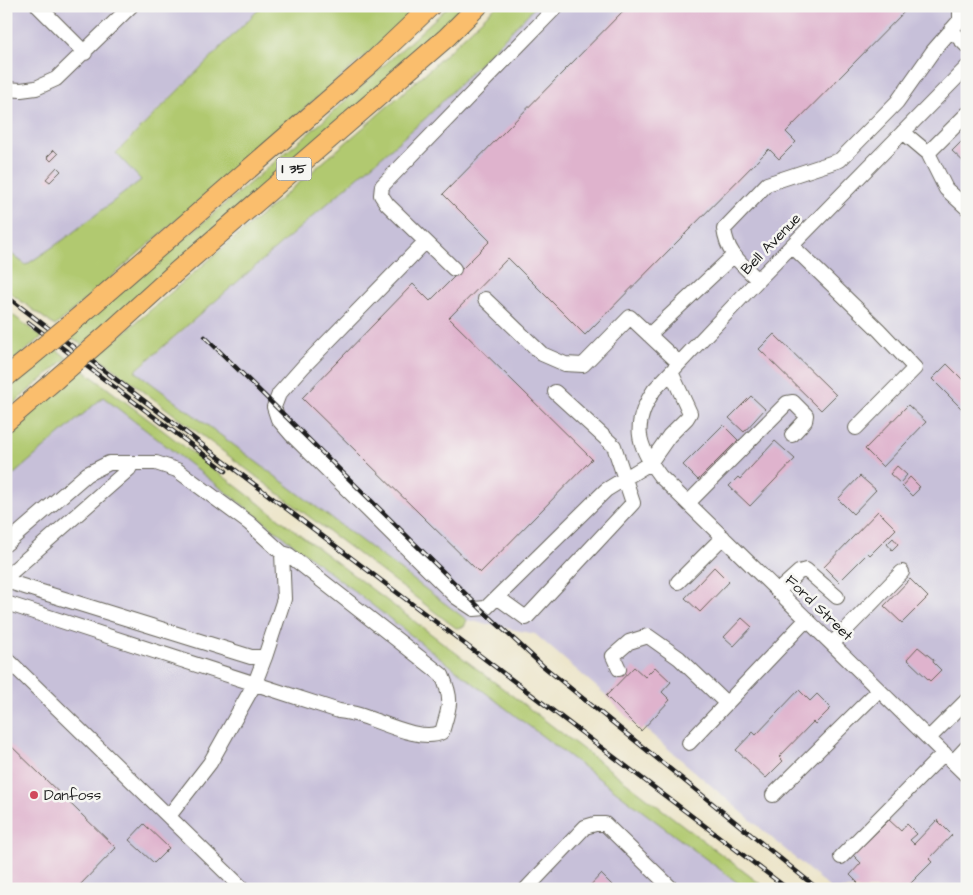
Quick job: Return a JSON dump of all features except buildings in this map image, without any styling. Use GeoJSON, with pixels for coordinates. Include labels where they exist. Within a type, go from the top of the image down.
{"type":"FeatureCollection","features":[{"type":"Feature","properties":{"kind":"highway","name":"I 35"},"geometry":{"type":"LineString","coordinates":[[6,377],[82,314],[372,62],[431,6]]}},
{"type":"Feature","properties":{"kind":"highway","name":"I 35"},"geometry":{"type":"LineString","coordinates":[[6,422],[446,38],[478,6]]}},
{"type":"Feature","properties":{"kind":"street"},"geometry":{"type":"LineString","coordinates":[[38,6],[85,52]]}},
{"type":"Feature","properties":{"kind":"street"},"geometry":{"type":"LineString","coordinates":[[6,89],[20,90],[46,84],[56,79],[131,6]]}},
{"type":"Feature","properties":{"kind":"street"},"geometry":{"type":"LineString","coordinates":[[454,269],[387,204],[381,195],[382,186],[557,6]]}},
{"type":"Feature","properties":{"kind":"street"},"geometry":{"type":"LineString","coordinates":[[758,280],[733,256],[726,242],[724,228],[767,184],[840,160],[897,102],[933,51],[960,20],[960,6]]}},
{"type":"Feature","properties":{"kind":"street"},"geometry":{"type":"LineString","coordinates":[[951,30],[967,46]]}},
{"type":"Feature","properties":{"kind":"street","name":"Bell Avenue"},"geometry":{"type":"LineString","coordinates":[[650,463],[640,440],[641,416],[654,390],[758,280],[967,67]]}},
{"type":"Feature","properties":{"kind":"street"},"geometry":{"type":"LineString","coordinates":[[928,153],[967,114]]}},
{"type":"Feature","properties":{"kind":"street"},"geometry":{"type":"LineString","coordinates":[[903,132],[928,153],[946,189],[967,208]]}},
{"type":"Feature","properties":{"kind":"street"},"geometry":{"type":"LineString","coordinates":[[425,242],[303,367],[279,394],[274,407],[278,419],[290,434],[456,597],[474,609],[486,608],[606,490],[650,463],[669,436],[690,413],[675,368],[649,335],[630,317],[583,365],[564,364],[542,354],[485,299]]}},
{"type":"Feature","properties":{"kind":"street"},"geometry":{"type":"LineString","coordinates":[[792,246],[879,330],[915,368],[856,428]]}},
{"type":"Feature","properties":{"kind":"street"},"geometry":{"type":"LineString","coordinates":[[649,335],[733,256]]}},
{"type":"Feature","properties":{"kind":"street"},"geometry":{"type":"LineString","coordinates":[[497,597],[526,618],[633,502],[614,446],[555,392]]}},
{"type":"Feature","properties":{"kind":"street"},"geometry":{"type":"LineString","coordinates":[[688,503],[788,403],[793,402],[806,415],[805,421],[792,435]]}},
{"type":"Feature","properties":{"kind":"street"},"geometry":{"type":"LineString","coordinates":[[6,544],[87,474],[109,463],[156,463],[177,470],[250,523],[282,553],[289,555],[442,674],[449,691],[450,702],[442,732],[437,735],[421,734],[339,711],[6,604]]}},
{"type":"Feature","properties":{"kind":"street"},"geometry":{"type":"LineString","coordinates":[[6,577],[129,469],[132,463]]}},
{"type":"Feature","properties":{"kind":"street","name":"Ford Street"},"geometry":{"type":"LineString","coordinates":[[650,463],[660,476],[967,776]]}},
{"type":"Feature","properties":{"kind":"street"},"geometry":{"type":"LineString","coordinates":[[678,582],[723,537]]}},
{"type":"Feature","properties":{"kind":"street"},"geometry":{"type":"LineString","coordinates":[[169,816],[210,763],[255,683],[284,599],[282,553]]}},
{"type":"Feature","properties":{"kind":"street"},"geometry":{"type":"LineString","coordinates":[[778,591],[799,572],[806,570],[837,597]]}},
{"type":"Feature","properties":{"kind":"street"},"geometry":{"type":"LineString","coordinates":[[832,644],[902,572]]}},
{"type":"Feature","properties":{"kind":"street"},"geometry":{"type":"LineString","coordinates":[[6,581],[251,656],[265,656]]}},
{"type":"Feature","properties":{"kind":"street"},"geometry":{"type":"LineString","coordinates":[[689,743],[807,619]]}},
{"type":"Feature","properties":{"kind":"street"},"geometry":{"type":"LineString","coordinates":[[619,669],[613,656],[629,642],[648,636],[679,658],[726,704]]}},
{"type":"Feature","properties":{"kind":"street"},"geometry":{"type":"LineString","coordinates":[[6,658],[243,889]]}},
{"type":"Feature","properties":{"kind":"street"},"geometry":{"type":"LineString","coordinates":[[773,795],[879,690]]}},
{"type":"Feature","properties":{"kind":"street"},"geometry":{"type":"LineString","coordinates":[[929,738],[967,700]]}},
{"type":"Feature","properties":{"kind":"street"},"geometry":{"type":"LineString","coordinates":[[842,857],[948,758],[967,747]]}},
{"type":"Feature","properties":{"kind":"street"},"geometry":{"type":"LineString","coordinates":[[526,889],[585,827],[595,824],[605,824],[672,889]]}},
{"type":"Feature","properties":{"kind":"shaded area"},"geometry":{"type":"Polygon","coordinates":[[[6,6],[262,6],[116,152],[141,180],[63,240],[30,278],[6,260],[6,6]]]}},
{"type":"Feature","properties":{"kind":"shaded area"},"geometry":{"type":"Polygon","coordinates":[[[536,6],[967,6],[967,889],[831,889],[535,634],[467,620],[135,372],[427,117],[536,6]]]}},
{"type":"Feature","properties":{"kind":"shaded area"},"geometry":{"type":"Polygon","coordinates":[[[103,397],[517,717],[746,889],[6,889],[6,481],[103,397]]]}},
{"type":"Feature","properties":{"kind":"green space"},"geometry":{"type":"Polygon","coordinates":[[[262,6],[422,6],[55,326],[6,290],[6,250],[26,265],[63,240],[141,180],[116,153],[262,6]]]}},
{"type":"Feature","properties":{"kind":"green space"},"geometry":{"type":"Polygon","coordinates":[[[449,6],[468,6],[449,26],[82,345],[69,336],[322,122],[449,6]]]}},
{"type":"Feature","properties":{"kind":"green space"},"geometry":{"type":"Polygon","coordinates":[[[496,6],[536,6],[427,117],[135,371],[467,620],[464,627],[456,628],[97,356],[364,127],[431,68],[496,6]]]}},
{"type":"Feature","properties":{"kind":"green space"},"geometry":{"type":"Polygon","coordinates":[[[6,310],[42,337],[6,367],[6,310]]]}},
{"type":"Feature","properties":{"kind":"green space"},"geometry":{"type":"Polygon","coordinates":[[[55,348],[67,358],[6,410],[6,390],[55,348]]]}},
{"type":"Feature","properties":{"kind":"green space"},"geometry":{"type":"Polygon","coordinates":[[[82,369],[767,889],[746,889],[517,717],[103,397],[6,481],[6,434],[82,369]]]}},
{"type":"Feature","properties":{"kind":"railway"},"geometry":{"type":"LineString","coordinates":[[6,296],[788,889]]}},
{"type":"Feature","properties":{"kind":"railway"},"geometry":{"type":"LineString","coordinates":[[28,322],[226,471]]}},
{"type":"Feature","properties":{"kind":"railway"},"geometry":{"type":"LineString","coordinates":[[205,337],[480,608],[543,666],[818,889]]}},
{"type":"Feature","properties":{"kind":"place","name":"Danfoss"},"geometry":{"type":"Point","coordinates":[34,795]}}]}
